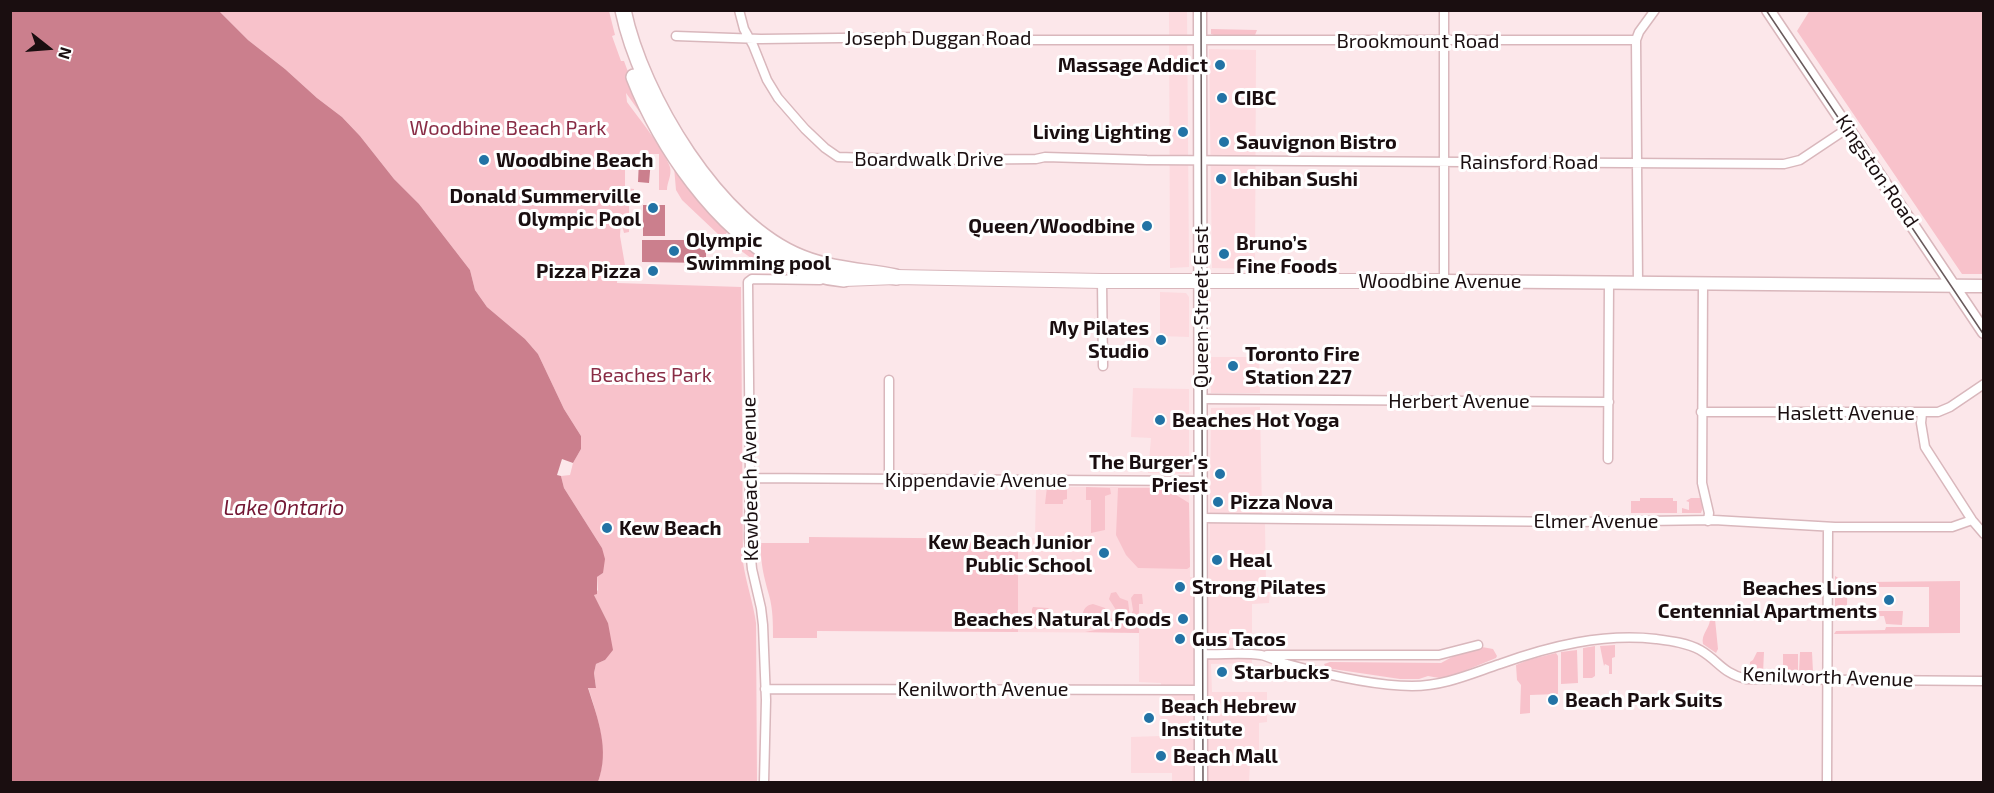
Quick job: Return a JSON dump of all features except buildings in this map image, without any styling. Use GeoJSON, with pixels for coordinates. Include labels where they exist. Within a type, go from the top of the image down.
{"type":"FeatureCollection","features":[{"type":"Feature","properties":{"kind":"highway"},"geometry":{"type":"LineString","coordinates":[[613,10],[626,58],[647,106],[675,155],[723,215],[759,247],[783,261],[813,273],[844,279]]}},
{"type":"Feature","properties":{"kind":"highway","name":"Woodbine Avenue"},"geometry":{"type":"LineString","coordinates":[[623,10],[636,54],[657,103],[685,149],[730,206],[767,239],[802,258],[828,267],[896,277]]}},
{"type":"Feature","properties":{"kind":"main road","name":"Queen Street East"},"geometry":{"type":"LineString","coordinates":[[1200,10],[1201,783]]}},
{"type":"Feature","properties":{"kind":"main road","name":"Kingston Road"},"geometry":{"type":"LineString","coordinates":[[1768,10],[1983,332]]}},
{"type":"Feature","properties":{"kind":"main road","name":"Woodbine Avenue"},"geometry":{"type":"LineString","coordinates":[[844,279],[896,277],[1102,281],[1444,281],[1983,286]]}},
{"type":"Feature","properties":{"kind":"street","name":"Boardwalk Drive"},"geometry":{"type":"LineString","coordinates":[[739,10],[744,29],[767,80],[778,98],[825,148],[842,158],[931,160],[1045,157],[1200,160]]}},
{"type":"Feature","properties":{"kind":"street"},"geometry":{"type":"LineString","coordinates":[[1444,10],[1444,281]]}},
{"type":"Feature","properties":{"kind":"street"},"geometry":{"type":"LineString","coordinates":[[1638,283],[1636,40],[1655,10]]}},
{"type":"Feature","properties":{"kind":"street","name":"Joseph Duggan Road"},"geometry":{"type":"LineString","coordinates":[[676,36],[1200,40]]}},
{"type":"Feature","properties":{"kind":"street","name":"Brookmount Road"},"geometry":{"type":"LineString","coordinates":[[1200,40],[1626,42],[1636,40]]}},
{"type":"Feature","properties":{"kind":"street","name":"Rainsford Road"},"geometry":{"type":"LineString","coordinates":[[1200,160],[1784,164],[1800,160],[1848,128]]}},
{"type":"Feature","properties":{"kind":"street","name":"Woodbine Avenue"},"geometry":{"type":"LineString","coordinates":[[748,282],[752,279],[844,279]]}},
{"type":"Feature","properties":{"kind":"street"},"geometry":{"type":"LineString","coordinates":[[1102,281],[1103,366]]}},
{"type":"Feature","properties":{"kind":"street","name":"Kewbeach Avenue"},"geometry":{"type":"LineString","coordinates":[[748,282],[749,538],[752,568],[761,608],[765,689],[765,783]]}},
{"type":"Feature","properties":{"kind":"street"},"geometry":{"type":"LineString","coordinates":[[1608,459],[1610,282]]}},
{"type":"Feature","properties":{"kind":"street"},"geometry":{"type":"LineString","coordinates":[[1702,283],[1702,483],[1709,513],[1708,521]]}},
{"type":"Feature","properties":{"kind":"street"},"geometry":{"type":"LineString","coordinates":[[889,380],[889,479]]}},
{"type":"Feature","properties":{"kind":"street","name":"Haslett Avenue"},"geometry":{"type":"LineString","coordinates":[[1701,412],[1938,412],[1950,407],[1983,384]]}},
{"type":"Feature","properties":{"kind":"street","name":"Herbert Avenue"},"geometry":{"type":"LineString","coordinates":[[1201,399],[1609,402]]}},
{"type":"Feature","properties":{"kind":"street"},"geometry":{"type":"LineString","coordinates":[[1922,413],[1925,447],[1983,534]]}},
{"type":"Feature","properties":{"kind":"street","name":"Kippendavie Avenue"},"geometry":{"type":"LineString","coordinates":[[750,478],[1201,481]]}},
{"type":"Feature","properties":{"kind":"street","name":"Elmer Avenue"},"geometry":{"type":"LineString","coordinates":[[1201,518],[1568,522],[1708,521],[1828,527],[1952,527],[1972,520]]}},
{"type":"Feature","properties":{"kind":"street"},"geometry":{"type":"LineString","coordinates":[[1827,783],[1828,527]]}},
{"type":"Feature","properties":{"kind":"street","name":"Kenilworth Avenue"},"geometry":{"type":"LineString","coordinates":[[1261,655],[1284,664],[1335,675],[1413,686],[1455,681],[1498,664],[1562,645],[1587,640],[1634,638],[1691,646],[1703,652],[1730,673],[1746,678],[1827,681],[1983,681]]}},
{"type":"Feature","properties":{"kind":"street","name":"Kenilworth Avenue"},"geometry":{"type":"LineString","coordinates":[[1202,654],[1439,655],[1466,646],[1478,645]]}},
{"type":"Feature","properties":{"kind":"street","name":"Kenilworth Avenue"},"geometry":{"type":"LineString","coordinates":[[765,689],[1201,690]]}},
{"type":"Feature","properties":{"kind":"shaded area"},"geometry":{"type":"Polygon","coordinates":[[[1169,11],[1187,11],[1189,267],[1170,268],[1169,11]]]}},
{"type":"Feature","properties":{"kind":"shaded area"},"geometry":{"type":"Polygon","coordinates":[[[1209,49],[1256,50],[1255,269],[1212,268],[1209,49]]]}},
{"type":"Feature","properties":{"kind":"shaded area"},"geometry":{"type":"Polygon","coordinates":[[[1160,292],[1186,293],[1189,297],[1189,337],[1160,336],[1160,292]]]}},
{"type":"Feature","properties":{"kind":"shaded area"},"geometry":{"type":"Polygon","coordinates":[[[1211,357],[1259,357],[1260,393],[1211,393],[1211,357]]]}},
{"type":"Feature","properties":{"kind":"shaded area"},"geometry":{"type":"Polygon","coordinates":[[[1133,388],[1189,389],[1189,474],[1148,473],[1151,438],[1131,437],[1133,388]]]}},
{"type":"Feature","properties":{"kind":"shaded area"},"geometry":{"type":"Polygon","coordinates":[[[1260,407],[1262,512],[1265,525],[1266,584],[1270,587],[1269,603],[1252,604],[1252,663],[1211,664],[1212,692],[1267,692],[1267,722],[1259,723],[1259,763],[1250,763],[1249,782],[1172,782],[1172,773],[1131,773],[1131,737],[1160,736],[1161,683],[1139,682],[1139,633],[1018,632],[1018,539],[1035,538],[1036,487],[1189,487],[1190,577],[1209,579],[1211,408],[1260,407]]]}},
{"type":"Feature","properties":{"kind":"green space"},"geometry":{"type":"Polygon","coordinates":[[[1810,10],[1983,11],[1983,274],[1962,274],[1797,31],[1810,10]]]}},
{"type":"Feature","properties":{"kind":"green space"},"geometry":{"type":"Polygon","coordinates":[[[219,11],[609,11],[615,35],[612,36],[635,91],[728,231],[725,235],[719,235],[682,200],[676,190],[674,167],[649,125],[626,93],[627,102],[662,151],[670,167],[670,173],[667,190],[659,190],[659,154],[625,154],[625,188],[634,189],[634,195],[622,195],[622,198],[629,198],[629,232],[624,233],[621,221],[620,236],[626,271],[621,272],[618,268],[617,283],[741,287],[743,562],[756,623],[757,782],[598,782],[602,758],[601,734],[588,687],[596,687],[594,673],[596,664],[605,660],[608,623],[594,595],[598,590],[597,577],[603,573],[602,548],[564,488],[561,476],[570,475],[573,463],[581,449],[581,436],[564,409],[538,354],[525,339],[487,307],[475,290],[470,270],[419,204],[394,179],[342,117],[248,40],[219,11]]]}},
{"type":"Feature","properties":{"kind":"green space"},"geometry":{"type":"Polygon","coordinates":[[[1211,29],[1257,30],[1255,35],[1214,35],[1211,34],[1211,29]]]}},
{"type":"Feature","properties":{"kind":"green space"},"geometry":{"type":"Polygon","coordinates":[[[744,245],[796,274],[770,272],[740,250],[744,245]]]}},
{"type":"Feature","properties":{"kind":"green space"},"geometry":{"type":"Polygon","coordinates":[[[1047,487],[1067,487],[1067,499],[1063,500],[1063,504],[1045,504],[1047,487]]]}},
{"type":"Feature","properties":{"kind":"green space"},"geometry":{"type":"Polygon","coordinates":[[[1086,487],[1110,488],[1111,494],[1105,496],[1105,530],[1091,533],[1091,500],[1086,500],[1086,487]]]}},
{"type":"Feature","properties":{"kind":"green space"},"geometry":{"type":"Polygon","coordinates":[[[1118,488],[1170,488],[1173,493],[1189,503],[1190,567],[1187,569],[1138,568],[1126,555],[1116,535],[1118,488]]]}},
{"type":"Feature","properties":{"kind":"green space"},"geometry":{"type":"Polygon","coordinates":[[[1640,498],[1673,498],[1673,501],[1677,501],[1677,513],[1631,513],[1631,501],[1640,501],[1640,498]]]}},
{"type":"Feature","properties":{"kind":"green space"},"geometry":{"type":"Polygon","coordinates":[[[1691,498],[1700,498],[1703,507],[1701,513],[1682,513],[1682,508],[1689,510],[1689,502],[1686,501],[1691,498]]]}},
{"type":"Feature","properties":{"kind":"green space"},"geometry":{"type":"Polygon","coordinates":[[[809,537],[1018,539],[1018,632],[817,631],[817,638],[773,638],[772,611],[761,557],[761,543],[809,543],[809,537]]]}},
{"type":"Feature","properties":{"kind":"green space"},"geometry":{"type":"Polygon","coordinates":[[[1835,576],[1845,586],[1847,611],[1835,611],[1835,576]]]}},
{"type":"Feature","properties":{"kind":"green space"},"geometry":{"type":"Polygon","coordinates":[[[1960,581],[1960,633],[1834,634],[1836,631],[1885,630],[1886,627],[1929,627],[1929,587],[1866,587],[1867,582],[1960,581]]]}},
{"type":"Feature","properties":{"kind":"green space"},"geometry":{"type":"Polygon","coordinates":[[[1116,592],[1120,598],[1128,601],[1130,617],[1126,620],[1122,619],[1123,614],[1116,610],[1109,599],[1111,593],[1116,592]]]}},
{"type":"Feature","properties":{"kind":"green space"},"geometry":{"type":"Polygon","coordinates":[[[1134,594],[1142,594],[1143,604],[1139,604],[1139,633],[1085,632],[1105,628],[1117,621],[1125,623],[1129,621],[1133,610],[1131,598],[1134,594]]]}},
{"type":"Feature","properties":{"kind":"green space"},"geometry":{"type":"Polygon","coordinates":[[[1093,604],[1105,608],[1109,617],[1114,620],[1099,626],[1085,625],[1083,612],[1093,604]]]}},
{"type":"Feature","properties":{"kind":"green space"},"geometry":{"type":"Polygon","coordinates":[[[1033,607],[1048,608],[1051,611],[1050,625],[1046,629],[1036,629],[1032,625],[1033,607]]]}},
{"type":"Feature","properties":{"kind":"green space"},"geometry":{"type":"Polygon","coordinates":[[[1851,611],[1903,611],[1902,625],[1886,624],[1884,616],[1852,617],[1851,611]]]}},
{"type":"Feature","properties":{"kind":"green space"},"geometry":{"type":"Polygon","coordinates":[[[1715,619],[1718,649],[1716,653],[1703,644],[1704,634],[1710,620],[1715,619]]]}},
{"type":"Feature","properties":{"kind":"green space"},"geometry":{"type":"Polygon","coordinates":[[[1615,645],[1612,674],[1609,674],[1609,666],[1605,664],[1604,666],[1600,646],[1615,645]]]}},
{"type":"Feature","properties":{"kind":"green space"},"geometry":{"type":"Polygon","coordinates":[[[1595,646],[1595,676],[1583,678],[1583,648],[1595,646]]]}},
{"type":"Feature","properties":{"kind":"green space"},"geometry":{"type":"Polygon","coordinates":[[[1482,647],[1493,649],[1496,658],[1452,676],[1439,678],[1428,676],[1419,679],[1400,679],[1326,668],[1324,664],[1330,662],[1441,663],[1463,651],[1482,647]]]}},
{"type":"Feature","properties":{"kind":"green space"},"geometry":{"type":"Polygon","coordinates":[[[1577,650],[1578,683],[1561,684],[1561,652],[1577,650]]]}},
{"type":"Feature","properties":{"kind":"green space"},"geometry":{"type":"Polygon","coordinates":[[[1757,652],[1764,652],[1763,673],[1750,671],[1750,662],[1757,652]]]}},
{"type":"Feature","properties":{"kind":"green space"},"geometry":{"type":"Polygon","coordinates":[[[1800,652],[1812,652],[1813,672],[1799,672],[1800,652]]]}},
{"type":"Feature","properties":{"kind":"green space"},"geometry":{"type":"Polygon","coordinates":[[[1556,653],[1558,656],[1558,694],[1530,695],[1530,713],[1520,714],[1521,685],[1517,680],[1516,665],[1556,653]]]}},
{"type":"Feature","properties":{"kind":"green space"},"geometry":{"type":"Polygon","coordinates":[[[1783,654],[1798,654],[1798,673],[1783,672],[1783,654]]]}},
{"type":"Feature","properties":{"kind":"water","name":"Lake Ontario"},"geometry":{"type":"Polygon","coordinates":[[[10,11],[219,11],[248,40],[342,117],[360,136],[394,179],[419,204],[470,270],[475,290],[487,307],[525,339],[538,354],[564,409],[581,436],[581,449],[573,463],[562,459],[557,475],[561,476],[564,488],[602,548],[605,559],[603,573],[597,577],[597,594],[594,595],[608,623],[613,650],[605,660],[596,664],[594,673],[596,688],[588,688],[599,723],[603,746],[598,782],[11,782],[10,11]]]}},
{"type":"Feature","properties":{"kind":"water"},"geometry":{"type":"Polygon","coordinates":[[[639,160],[651,160],[649,183],[638,182],[639,160]]]}},
{"type":"Feature","properties":{"kind":"water"},"geometry":{"type":"Polygon","coordinates":[[[643,205],[665,205],[665,236],[643,236],[643,205]]]}},
{"type":"Feature","properties":{"kind":"water","name":"Olympic Swimming pool"},"geometry":{"type":"Polygon","coordinates":[[[642,240],[706,240],[706,263],[642,262],[642,240]]]}},
{"type":"Feature","properties":{"kind":"tram line"},"geometry":{"type":"LineString","coordinates":[[1201,10],[1203,782]]}},
{"type":"Feature","properties":{"kind":"tram line"},"geometry":{"type":"LineString","coordinates":[[1766,10],[1984,335]]}},
{"type":"Feature","properties":{"kind":"place","name":"Massage Addict"},"geometry":{"type":"Point","coordinates":[1220,65]}},
{"type":"Feature","properties":{"kind":"place","name":"CIBC"},"geometry":{"type":"Point","coordinates":[1222,98]}},
{"type":"Feature","properties":{"kind":"place","name":"Living Lighting"},"geometry":{"type":"Point","coordinates":[1183,132]}},
{"type":"Feature","properties":{"kind":"place","name":"Sauvignon Bistro"},"geometry":{"type":"Point","coordinates":[1224,142]}},
{"type":"Feature","properties":{"kind":"place","name":"Woodbine Beach"},"geometry":{"type":"Point","coordinates":[484,160]}},
{"type":"Feature","properties":{"kind":"place","name":"Ichiban Sushi"},"geometry":{"type":"Point","coordinates":[1221,179]}},
{"type":"Feature","properties":{"kind":"place","name":"Donald Summerville Olympic Pool"},"geometry":{"type":"Point","coordinates":[653,208]}},
{"type":"Feature","properties":{"kind":"place","name":"Queen/Woodbine"},"geometry":{"type":"Point","coordinates":[1147,226]}},
{"type":"Feature","properties":{"kind":"place","name":"Olympic Swimming pool"},"geometry":{"type":"Point","coordinates":[674,251]}},
{"type":"Feature","properties":{"kind":"place","name":"Bruno’s Fine Foods"},"geometry":{"type":"Point","coordinates":[1224,254]}},
{"type":"Feature","properties":{"kind":"place","name":"Pizza Pizza"},"geometry":{"type":"Point","coordinates":[653,271]}},
{"type":"Feature","properties":{"kind":"place","name":"My Pilates Studio"},"geometry":{"type":"Point","coordinates":[1161,340]}},
{"type":"Feature","properties":{"kind":"place","name":"Toronto Fire Station 227"},"geometry":{"type":"Point","coordinates":[1233,366]}},
{"type":"Feature","properties":{"kind":"place","name":"Beaches Hot Yoga"},"geometry":{"type":"Point","coordinates":[1160,420]}},
{"type":"Feature","properties":{"kind":"place","name":"The Burger's Priest"},"geometry":{"type":"Point","coordinates":[1220,474]}},
{"type":"Feature","properties":{"kind":"place","name":"Pizza Nova"},"geometry":{"type":"Point","coordinates":[1218,502]}},
{"type":"Feature","properties":{"kind":"place","name":"Kew Beach"},"geometry":{"type":"Point","coordinates":[607,528]}},
{"type":"Feature","properties":{"kind":"place","name":"Kew Beach Junior Public School"},"geometry":{"type":"Point","coordinates":[1104,553]}},
{"type":"Feature","properties":{"kind":"place","name":"Heal"},"geometry":{"type":"Point","coordinates":[1217,560]}},
{"type":"Feature","properties":{"kind":"place","name":"Strong Pilates"},"geometry":{"type":"Point","coordinates":[1180,587]}},
{"type":"Feature","properties":{"kind":"place","name":"Beaches Lions Centennial Apartments"},"geometry":{"type":"Point","coordinates":[1889,600]}},
{"type":"Feature","properties":{"kind":"place","name":"Beaches Natural Foods"},"geometry":{"type":"Point","coordinates":[1183,619]}},
{"type":"Feature","properties":{"kind":"place","name":"Gus Tacos"},"geometry":{"type":"Point","coordinates":[1180,639]}},
{"type":"Feature","properties":{"kind":"place","name":"Starbucks"},"geometry":{"type":"Point","coordinates":[1222,672]}},
{"type":"Feature","properties":{"kind":"place","name":"Beach Park Suits"},"geometry":{"type":"Point","coordinates":[1553,700]}},
{"type":"Feature","properties":{"kind":"place","name":"Beach Hebrew Institute"},"geometry":{"type":"Point","coordinates":[1149,718]}},
{"type":"Feature","properties":{"kind":"place","name":"Beach Mall"},"geometry":{"type":"Point","coordinates":[1161,756]}},
{"type":"Feature","properties":{"kind":"park label","name":"Woodbine Beach Park"},"geometry":{"type":"Point","coordinates":[508,128]}},
{"type":"Feature","properties":{"kind":"park label","name":"Beaches Park"},"geometry":{"type":"Point","coordinates":[651,375]}}]}
